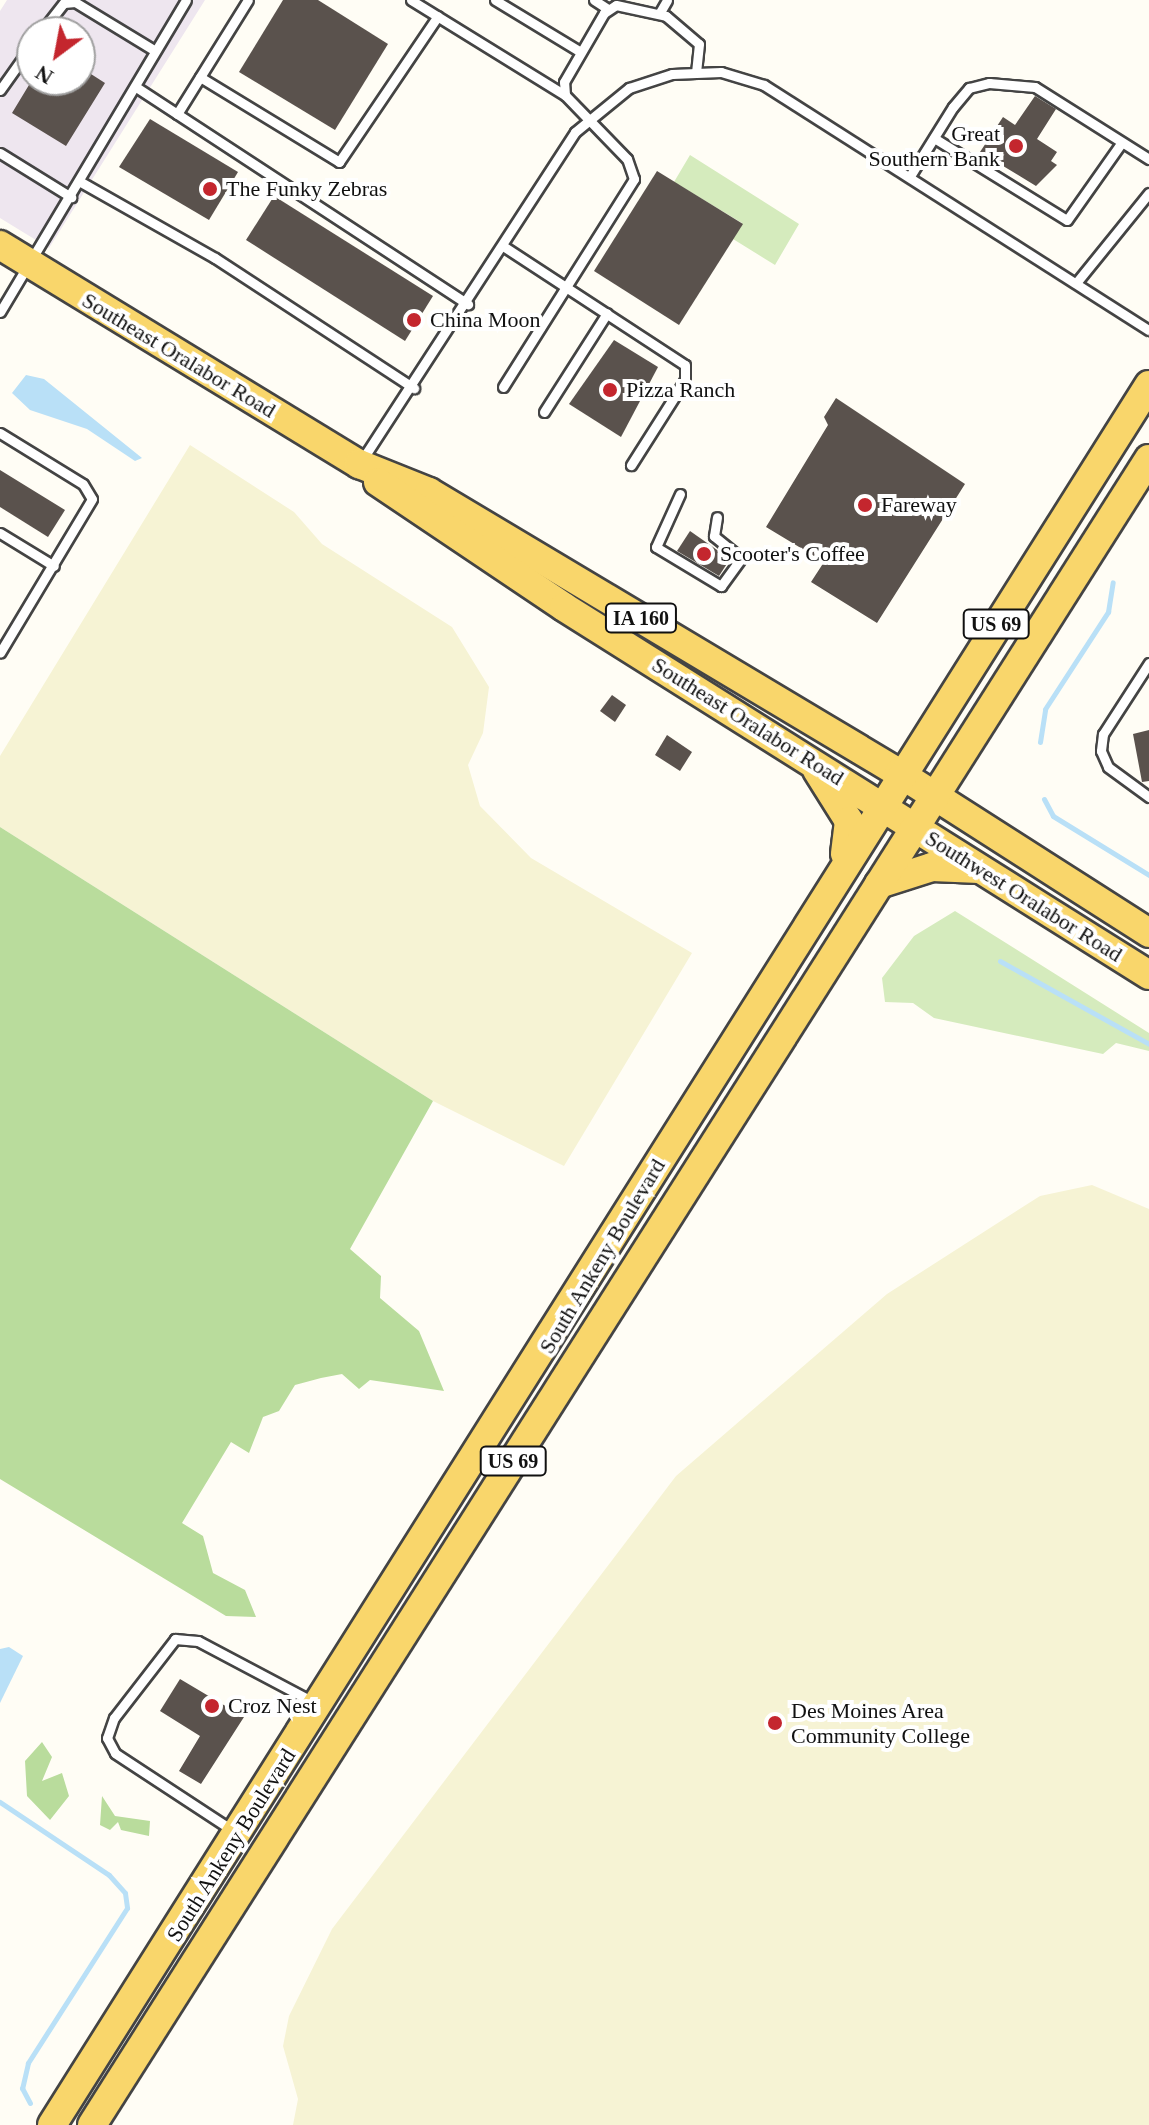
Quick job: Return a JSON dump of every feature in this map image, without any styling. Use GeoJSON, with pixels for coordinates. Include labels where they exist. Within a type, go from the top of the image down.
{"type":"FeatureCollection","features":[{"type":"Feature","properties":{"kind":"main road","name":"Southeast Oralabor Road"},"geometry":{"type":"LineString","coordinates":[[0,245],[359,464],[422,517],[898,816]]}},
{"type":"Feature","properties":{"kind":"main road","name":"South Ankeny Boulevard"},"geometry":{"type":"LineString","coordinates":[[92,2125],[879,884],[898,816],[1149,385]]}},
{"type":"Feature","properties":{"kind":"main road","name":"South Ankeny Boulevard"},"geometry":{"type":"LineString","coordinates":[[52,2125],[354,1652],[843,863],[898,816],[916,785],[1149,459]]}},
{"type":"Feature","properties":{"kind":"main road","name":"Southeast Oralabor Road"},"geometry":{"type":"LineString","coordinates":[[359,464],[429,492],[916,785]]}},
{"type":"Feature","properties":{"kind":"main road"},"geometry":{"type":"LineString","coordinates":[[807,757],[849,821],[843,863]]}},
{"type":"Feature","properties":{"kind":"main road","name":"Southwest Oralabor Road"},"geometry":{"type":"LineString","coordinates":[[916,785],[1149,933]]}},
{"type":"Feature","properties":{"kind":"main road","name":"Southwest Oralabor Road"},"geometry":{"type":"LineString","coordinates":[[898,816],[1149,975]]}},
{"type":"Feature","properties":{"kind":"main road"},"geometry":{"type":"LineString","coordinates":[[879,884],[932,867],[980,869]]}},
{"type":"Feature","properties":{"kind":"main road"},"geometry":{"type":"LineString","coordinates":[[354,1652],[380,1670]]}},
{"type":"Feature","properties":{"kind":"lane"},"geometry":{"type":"LineString","coordinates":[[0,312],[31,265],[186,0]]}},
{"type":"Feature","properties":{"kind":"lane"},"geometry":{"type":"LineString","coordinates":[[177,114],[248,0]]}},
{"type":"Feature","properties":{"kind":"lane"},"geometry":{"type":"LineString","coordinates":[[411,0],[565,95],[627,159],[634,179],[503,387]]}},
{"type":"Feature","properties":{"kind":"lane"},"geometry":{"type":"LineString","coordinates":[[495,0],[581,52]]}},
{"type":"Feature","properties":{"kind":"lane"},"geometry":{"type":"LineString","coordinates":[[594,0],[659,14],[693,34],[696,71]]}},
{"type":"Feature","properties":{"kind":"lane"},"geometry":{"type":"LineString","coordinates":[[659,14],[667,0]]}},
{"type":"Feature","properties":{"kind":"lane"},"geometry":{"type":"LineString","coordinates":[[54,16],[64,3],[75,2],[154,50]]}},
{"type":"Feature","properties":{"kind":"lane"},"geometry":{"type":"LineString","coordinates":[[565,95],[564,82],[614,5]]}},
{"type":"Feature","properties":{"kind":"lane"},"geometry":{"type":"LineString","coordinates":[[200,77],[339,162],[438,16]]}},
{"type":"Feature","properties":{"kind":"lane"},"geometry":{"type":"LineString","coordinates":[[0,90],[16,68]]}},
{"type":"Feature","properties":{"kind":"lane"},"geometry":{"type":"LineString","coordinates":[[359,464],[414,388],[503,246],[589,118],[629,88],[696,71],[764,85],[1149,330]]}},
{"type":"Feature","properties":{"kind":"lane"},"geometry":{"type":"LineString","coordinates":[[910,176],[969,88],[1013,82],[1035,87],[1149,159]]}},
{"type":"Feature","properties":{"kind":"lane"},"geometry":{"type":"LineString","coordinates":[[136,87],[468,304]]}},
{"type":"Feature","properties":{"kind":"lane"},"geometry":{"type":"LineString","coordinates":[[934,138],[1067,220],[1122,142]]}},
{"type":"Feature","properties":{"kind":"lane"},"geometry":{"type":"LineString","coordinates":[[0,153],[71,197]]}},
{"type":"Feature","properties":{"kind":"lane"},"geometry":{"type":"LineString","coordinates":[[79,181],[215,258],[414,388]]}},
{"type":"Feature","properties":{"kind":"lane"},"geometry":{"type":"LineString","coordinates":[[1076,283],[1149,193]]}},
{"type":"Feature","properties":{"kind":"lane"},"geometry":{"type":"LineString","coordinates":[[503,246],[607,313],[688,373],[631,465]]}},
{"type":"Feature","properties":{"kind":"lane"},"geometry":{"type":"LineString","coordinates":[[544,412],[607,313]]}},
{"type":"Feature","properties":{"kind":"lane"},"geometry":{"type":"LineString","coordinates":[[0,433],[89,491],[90,508],[0,653]]}},
{"type":"Feature","properties":{"kind":"lane"},"geometry":{"type":"LineString","coordinates":[[680,494],[656,547],[721,586],[741,558],[714,536],[717,517]]}},
{"type":"Feature","properties":{"kind":"lane"},"geometry":{"type":"LineString","coordinates":[[0,533],[54,566]]}},
{"type":"Feature","properties":{"kind":"lane"},"geometry":{"type":"LineString","coordinates":[[1149,663],[1103,734],[1101,751],[1108,767],[1149,797]]}},
{"type":"Feature","properties":{"kind":"lane"},"geometry":{"type":"LineString","coordinates":[[238,1834],[115,1753],[107,1738],[114,1718],[175,1639],[198,1641],[320,1705]]}},
{"type":"Feature","properties":{"kind":"shaded area"},"geometry":{"type":"Polygon","coordinates":[[[7,0],[205,0],[49,248],[0,218],[0,11],[7,0]]]}},
{"type":"Feature","properties":{"kind":"shaded area"},"geometry":{"type":"Polygon","coordinates":[[[190,445],[294,512],[322,544],[452,627],[489,687],[483,733],[468,765],[480,806],[531,858],[692,953],[564,1166],[433,1101],[0,827],[0,756],[190,445]]]}},
{"type":"Feature","properties":{"kind":"shaded area","name":"Des Moines Area Community College"},"geometry":{"type":"Polygon","coordinates":[[[1092,1185],[1149,1209],[1149,2125],[293,2125],[298,2099],[283,2046],[289,2016],[332,1929],[676,1476],[887,1294],[1040,1196],[1092,1185]]]}},
{"type":"Feature","properties":{"kind":"green space"},"geometry":{"type":"Polygon","coordinates":[[[690,155],[799,224],[775,265],[733,239],[742,223],[674,182],[690,155]]]}},
{"type":"Feature","properties":{"kind":"green space"},"geometry":{"type":"Polygon","coordinates":[[[0,827],[433,1101],[350,1249],[381,1276],[380,1298],[419,1331],[444,1391],[370,1380],[359,1389],[342,1374],[321,1378],[295,1385],[279,1411],[263,1417],[249,1453],[231,1442],[182,1523],[203,1536],[213,1573],[245,1590],[256,1617],[226,1616],[0,1479],[0,827]]]}},
{"type":"Feature","properties":{"kind":"green space"},"geometry":{"type":"Polygon","coordinates":[[[955,911],[1149,1033],[1149,1051],[1116,1043],[1103,1054],[934,1018],[913,1003],[885,1002],[882,978],[914,936],[955,911]]]}},
{"type":"Feature","properties":{"kind":"green space"},"geometry":{"type":"Polygon","coordinates":[[[42,1742],[52,1757],[42,1781],[62,1773],[69,1796],[50,1820],[27,1796],[25,1761],[42,1742]]]}},
{"type":"Feature","properties":{"kind":"green space"},"geometry":{"type":"Polygon","coordinates":[[[102,1796],[115,1816],[150,1821],[149,1836],[121,1830],[118,1822],[110,1830],[100,1825],[102,1796]]]}},
{"type":"Feature","properties":{"kind":"water"},"geometry":{"type":"Polygon","coordinates":[[[26,375],[44,379],[142,458],[135,461],[87,429],[30,410],[12,393],[26,375]]]}},
{"type":"Feature","properties":{"kind":"water"},"geometry":{"type":"Polygon","coordinates":[[[9,1647],[23,1656],[0,1703],[0,1649],[9,1647]]]}},
{"type":"Feature","properties":{"kind":"building"},"geometry":{"type":"Polygon","coordinates":[[[283,0],[318,0],[388,44],[335,130],[239,72],[283,0]]]}},
{"type":"Feature","properties":{"kind":"building"},"geometry":{"type":"Polygon","coordinates":[[[96,77],[105,83],[66,146],[12,113],[22,96],[96,96],[96,77]]]}},
{"type":"Feature","properties":{"kind":"building","name":"Great Southern Bank"},"geometry":{"type":"Polygon","coordinates":[[[1035,96],[1056,109],[1037,139],[1057,152],[1051,161],[1057,165],[1036,186],[980,152],[1003,117],[1015,125],[1035,96]]]}},
{"type":"Feature","properties":{"kind":"building"},"geometry":{"type":"Polygon","coordinates":[[[150,119],[238,172],[209,220],[119,167],[150,119]]]}},
{"type":"Feature","properties":{"kind":"building"},"geometry":{"type":"Polygon","coordinates":[[[657,171],[743,224],[679,325],[594,271],[657,171]]]}},
{"type":"Feature","properties":{"kind":"building"},"geometry":{"type":"Polygon","coordinates":[[[274,196],[433,296],[405,341],[246,240],[274,196]]]}},
{"type":"Feature","properties":{"kind":"building","name":"Pizza Ranch"},"geometry":{"type":"Polygon","coordinates":[[[614,340],[658,367],[621,437],[569,404],[614,340]]]}},
{"type":"Feature","properties":{"kind":"building","name":"Fareway"},"geometry":{"type":"Polygon","coordinates":[[[836,398],[965,484],[877,623],[811,582],[824,562],[766,527],[828,425],[824,417],[836,398]]]}},
{"type":"Feature","properties":{"kind":"building"},"geometry":{"type":"Polygon","coordinates":[[[0,470],[65,510],[48,537],[0,507],[0,470]]]}},
{"type":"Feature","properties":{"kind":"building","name":"Scooter's Coffee"},"geometry":{"type":"Polygon","coordinates":[[[690,531],[730,559],[719,576],[677,551],[690,531]]]}},
{"type":"Feature","properties":{"kind":"building"},"geometry":{"type":"Polygon","coordinates":[[[612,695],[626,705],[615,722],[600,711],[612,695]]]}},
{"type":"Feature","properties":{"kind":"building"},"geometry":{"type":"Polygon","coordinates":[[[1149,730],[1149,781],[1142,782],[1133,734],[1149,730]]]}},
{"type":"Feature","properties":{"kind":"building"},"geometry":{"type":"Polygon","coordinates":[[[667,735],[692,752],[680,771],[655,755],[667,735]]]}},
{"type":"Feature","properties":{"kind":"building"},"geometry":{"type":"Polygon","coordinates":[[[180,1679],[244,1717],[201,1784],[179,1771],[200,1736],[160,1711],[180,1679]]]}},
{"type":"Feature","properties":{"kind":"waterway"},"geometry":{"type":"LineString","coordinates":[[1040,742],[1045,709],[1108,612],[1113,582]]}},
{"type":"Feature","properties":{"kind":"waterway"},"geometry":{"type":"LineString","coordinates":[[1044,799],[1053,816],[1149,875]]}},
{"type":"Feature","properties":{"kind":"waterway"},"geometry":{"type":"LineString","coordinates":[[1000,961],[1149,1044]]}},
{"type":"Feature","properties":{"kind":"waterway"},"geometry":{"type":"LineString","coordinates":[[0,1802],[109,1875],[125,1893],[127,1908],[28,2063],[22,2088],[30,2103]]}},
{"type":"Feature","properties":{"kind":"place","name":"Great Southern Bank"},"geometry":{"type":"Point","coordinates":[1016,146]}},
{"type":"Feature","properties":{"kind":"place","name":"The Funky Zebras"},"geometry":{"type":"Point","coordinates":[210,189]}},
{"type":"Feature","properties":{"kind":"place","name":"China Moon"},"geometry":{"type":"Point","coordinates":[414,320]}},
{"type":"Feature","properties":{"kind":"place","name":"Pizza Ranch"},"geometry":{"type":"Point","coordinates":[610,390]}},
{"type":"Feature","properties":{"kind":"place","name":"Fareway"},"geometry":{"type":"Point","coordinates":[865,505]}},
{"type":"Feature","properties":{"kind":"place","name":"Scooter's Coffee"},"geometry":{"type":"Point","coordinates":[704,554]}},
{"type":"Feature","properties":{"kind":"place","name":"Croz Nest"},"geometry":{"type":"Point","coordinates":[212,1706]}},
{"type":"Feature","properties":{"kind":"place","name":"Des Moines Area Community College"},"geometry":{"type":"Point","coordinates":[775,1723]}}]}
